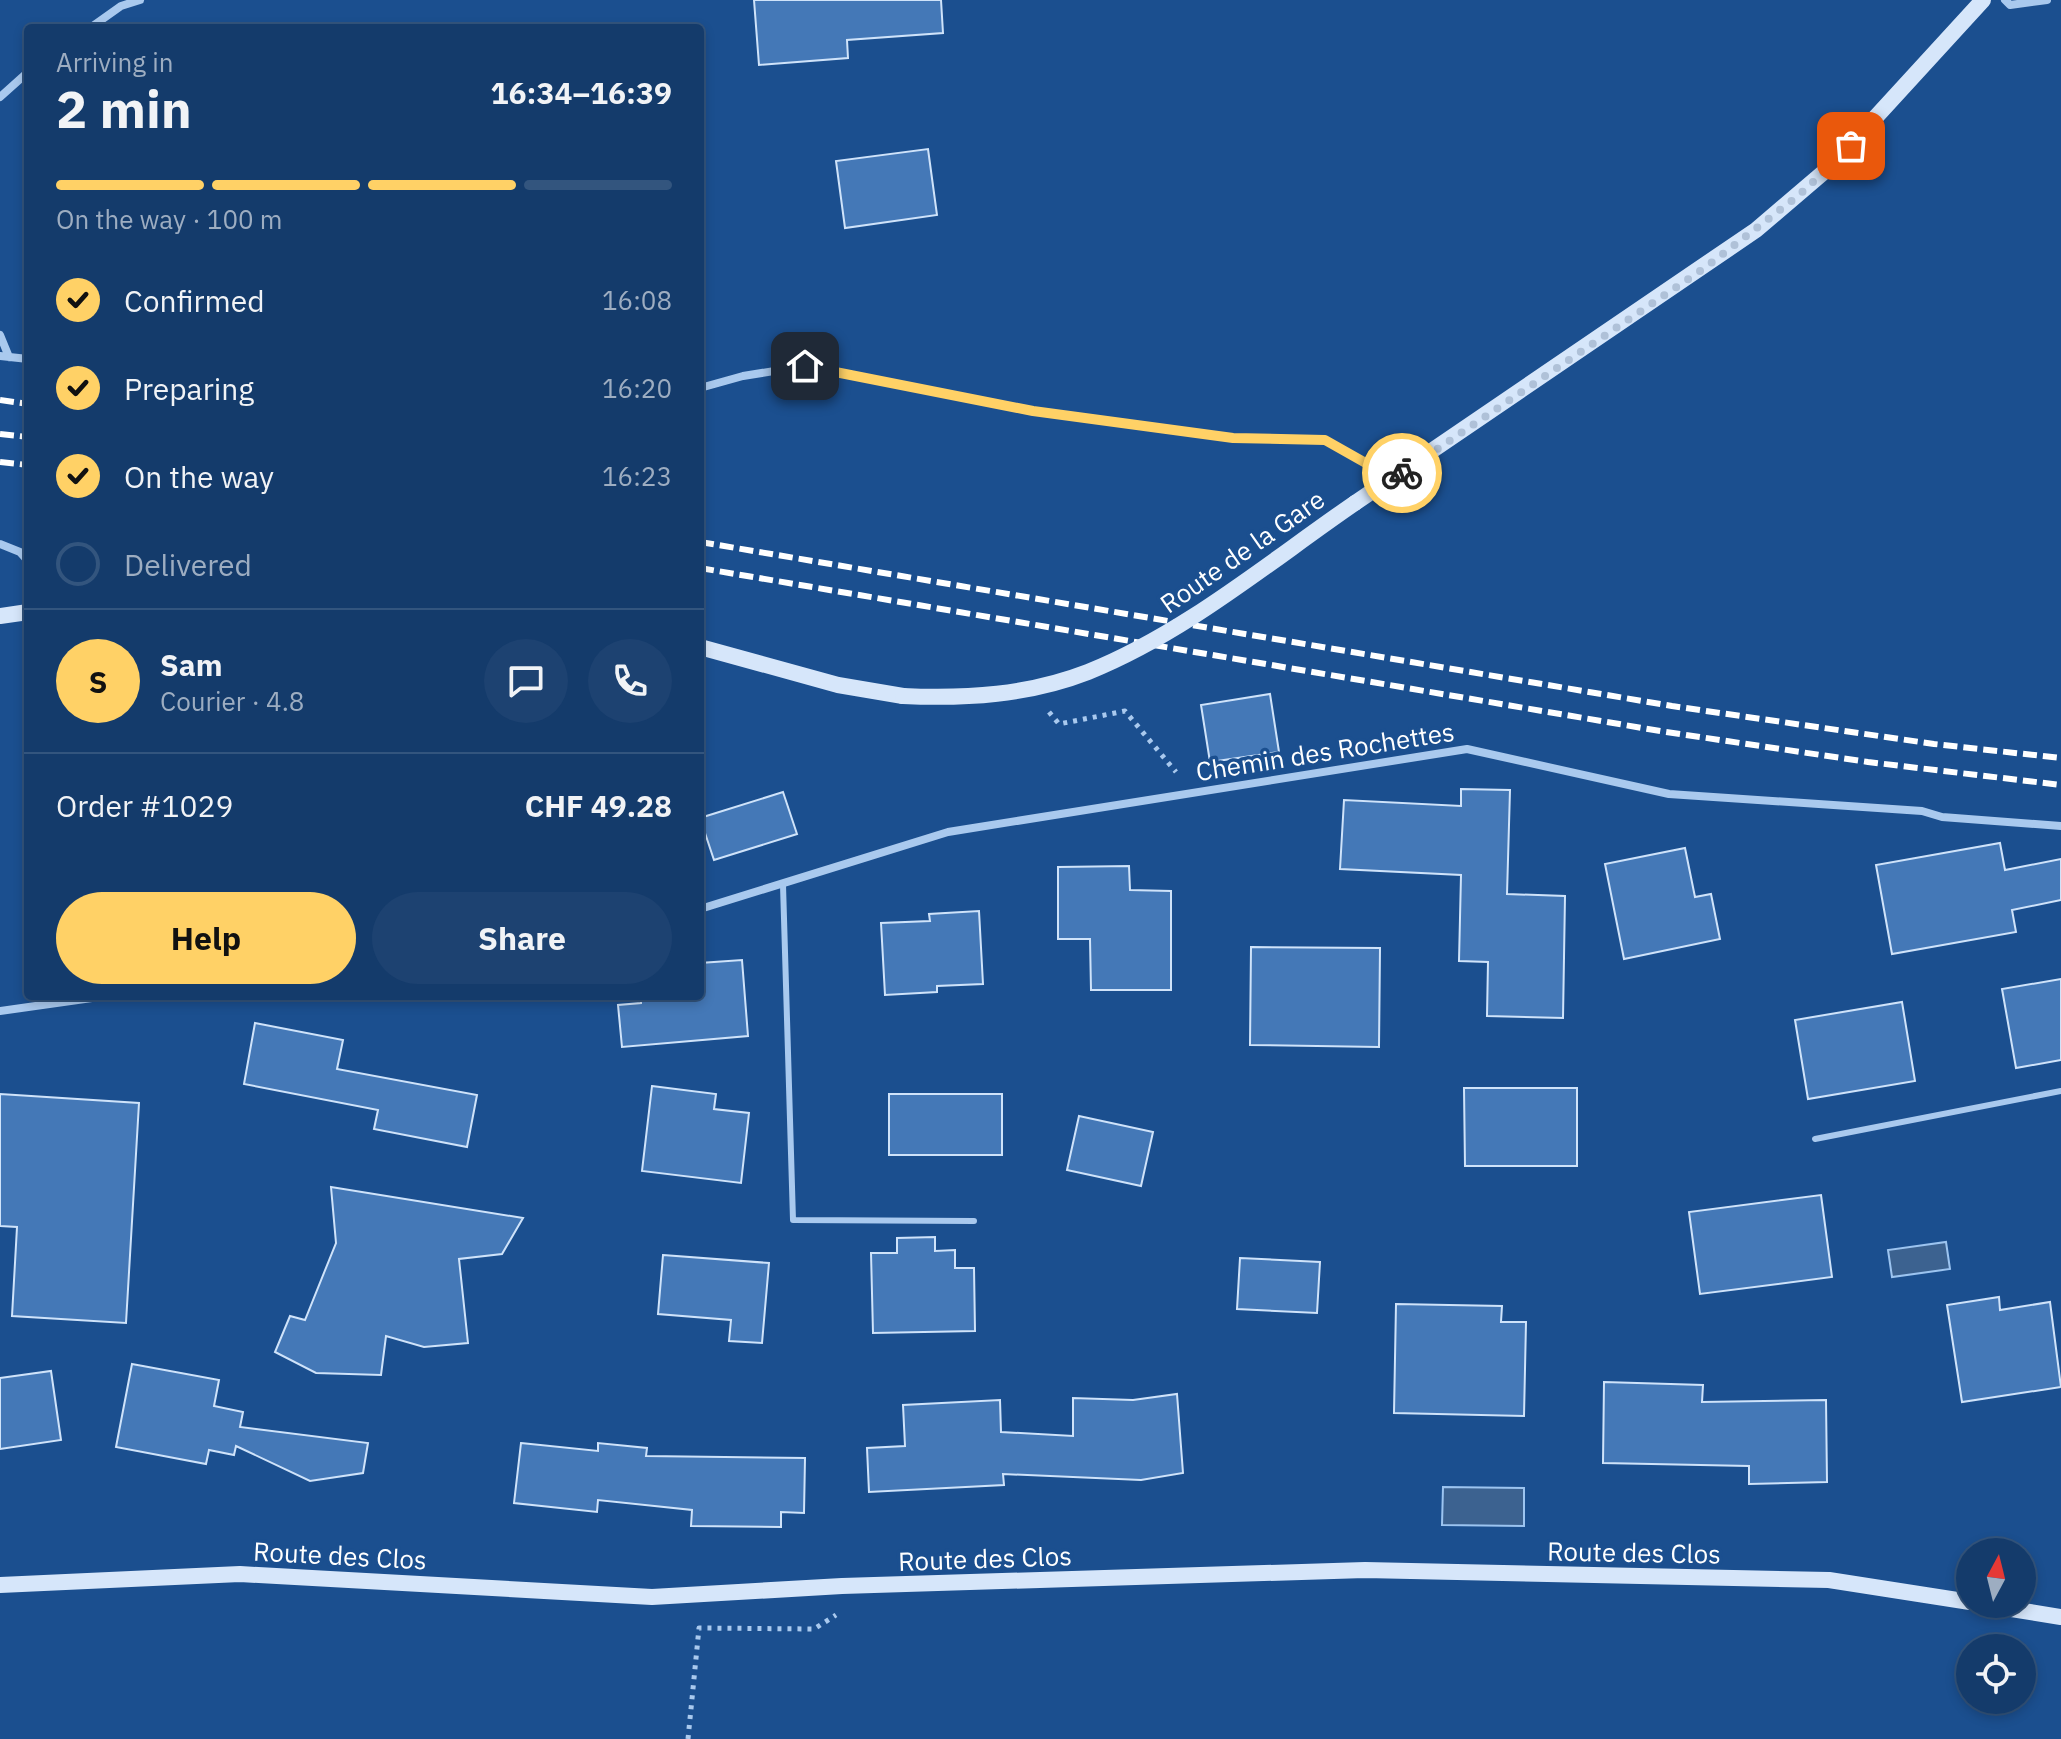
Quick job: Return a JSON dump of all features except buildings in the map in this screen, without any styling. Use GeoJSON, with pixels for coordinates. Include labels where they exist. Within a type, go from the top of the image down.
{"type":"FeatureCollection","features":[{"type":"Feature","properties":{"kind":"street"},"geometry":{"type":"LineString","coordinates":[[96,24],[121,6],[140,0]]}},
{"type":"Feature","properties":{"kind":"street","name":"Route de la Gare"},"geometry":{"type":"LineString","coordinates":[[704,648],[838,685],[903,696],[957,698],[1036,687],[1108,663],[1175,628],[1706,267],[1798,196],[1871,125],[1983,0]]}},
{"type":"Feature","properties":{"kind":"street"},"geometry":{"type":"LineString","coordinates":[[2005,0],[2010,5],[2047,0]]}},
{"type":"Feature","properties":{"kind":"street"},"geometry":{"type":"LineString","coordinates":[[0,97],[24,76]]}},
{"type":"Feature","properties":{"kind":"street"},"geometry":{"type":"LineString","coordinates":[[0,335],[5,356]]}},
{"type":"Feature","properties":{"kind":"street"},"geometry":{"type":"LineString","coordinates":[[704,387],[743,376],[805,366],[1033,411],[1233,438],[1325,440],[1394,479]]}},
{"type":"Feature","properties":{"kind":"street"},"geometry":{"type":"LineString","coordinates":[[0,544],[24,556]]}},
{"type":"Feature","properties":{"kind":"street"},"geometry":{"type":"LineString","coordinates":[[0,616],[24,613]]}},
{"type":"Feature","properties":{"kind":"street","name":"Chemin des Rochettes"},"geometry":{"type":"LineString","coordinates":[[704,908],[948,832],[1467,749],[1669,794],[1922,811],[1942,817],[2061,826]]}},
{"type":"Feature","properties":{"kind":"street"},"geometry":{"type":"LineString","coordinates":[[0,1011],[78,1000]]}},
{"type":"Feature","properties":{"kind":"street","name":"Route des Clos"},"geometry":{"type":"LineString","coordinates":[[0,1585],[240,1574],[652,1597],[842,1586],[1365,1570],[1829,1580],[1956,1600]]}},
{"type":"Feature","properties":{"kind":"street"},"geometry":{"type":"LineString","coordinates":[[2036,1613],[2061,1617]]}},
{"type":"Feature","properties":{"kind":"lane"},"geometry":{"type":"LineString","coordinates":[[783,885],[793,1220],[974,1221]]}},
{"type":"Feature","properties":{"kind":"lane"},"geometry":{"type":"LineString","coordinates":[[1815,1139],[2061,1091]]}},
{"type":"Feature","properties":{"kind":"path"},"geometry":{"type":"LineString","coordinates":[[1045,706],[1059,724],[1125,711],[1192,791]]}},
{"type":"Feature","properties":{"kind":"path"},"geometry":{"type":"LineString","coordinates":[[688,1739],[699,1628],[814,1629],[842,1612],[842,1586]]}},
{"type":"Feature","properties":{"kind":"water"},"geometry":{"type":"Polygon","coordinates":[[[1946,1242],[1950,1269],[1892,1277],[1888,1250],[1946,1242]]]}},
{"type":"Feature","properties":{"kind":"water"},"geometry":{"type":"Polygon","coordinates":[[[1443,1487],[1524,1488],[1524,1526],[1442,1525],[1443,1487]]]}},
{"type":"Feature","properties":{"kind":"railway"},"geometry":{"type":"LineString","coordinates":[[0,400],[24,403]]}},
{"type":"Feature","properties":{"kind":"railway"},"geometry":{"type":"LineString","coordinates":[[0,434],[24,437]]}},
{"type":"Feature","properties":{"kind":"railway"},"geometry":{"type":"LineString","coordinates":[[0,462],[24,465]]}},
{"type":"Feature","properties":{"kind":"railway"},"geometry":{"type":"LineString","coordinates":[[704,543],[1672,706],[1934,744],[2061,758]]}},
{"type":"Feature","properties":{"kind":"railway"},"geometry":{"type":"LineString","coordinates":[[704,569],[1666,732],[1868,762],[2061,785]]}},
{"type":"Feature","properties":{"kind":"way so far"},"geometry":{"type":"LineString","coordinates":[[1402,473],[1706,267],[1798,196],[1851,146]]}},
{"type":"Feature","properties":{"kind":"route"},"geometry":{"type":"LineString","coordinates":[[805,366],[1033,411],[1233,438],[1325,440],[1394,479],[1402,473]]}}]}
